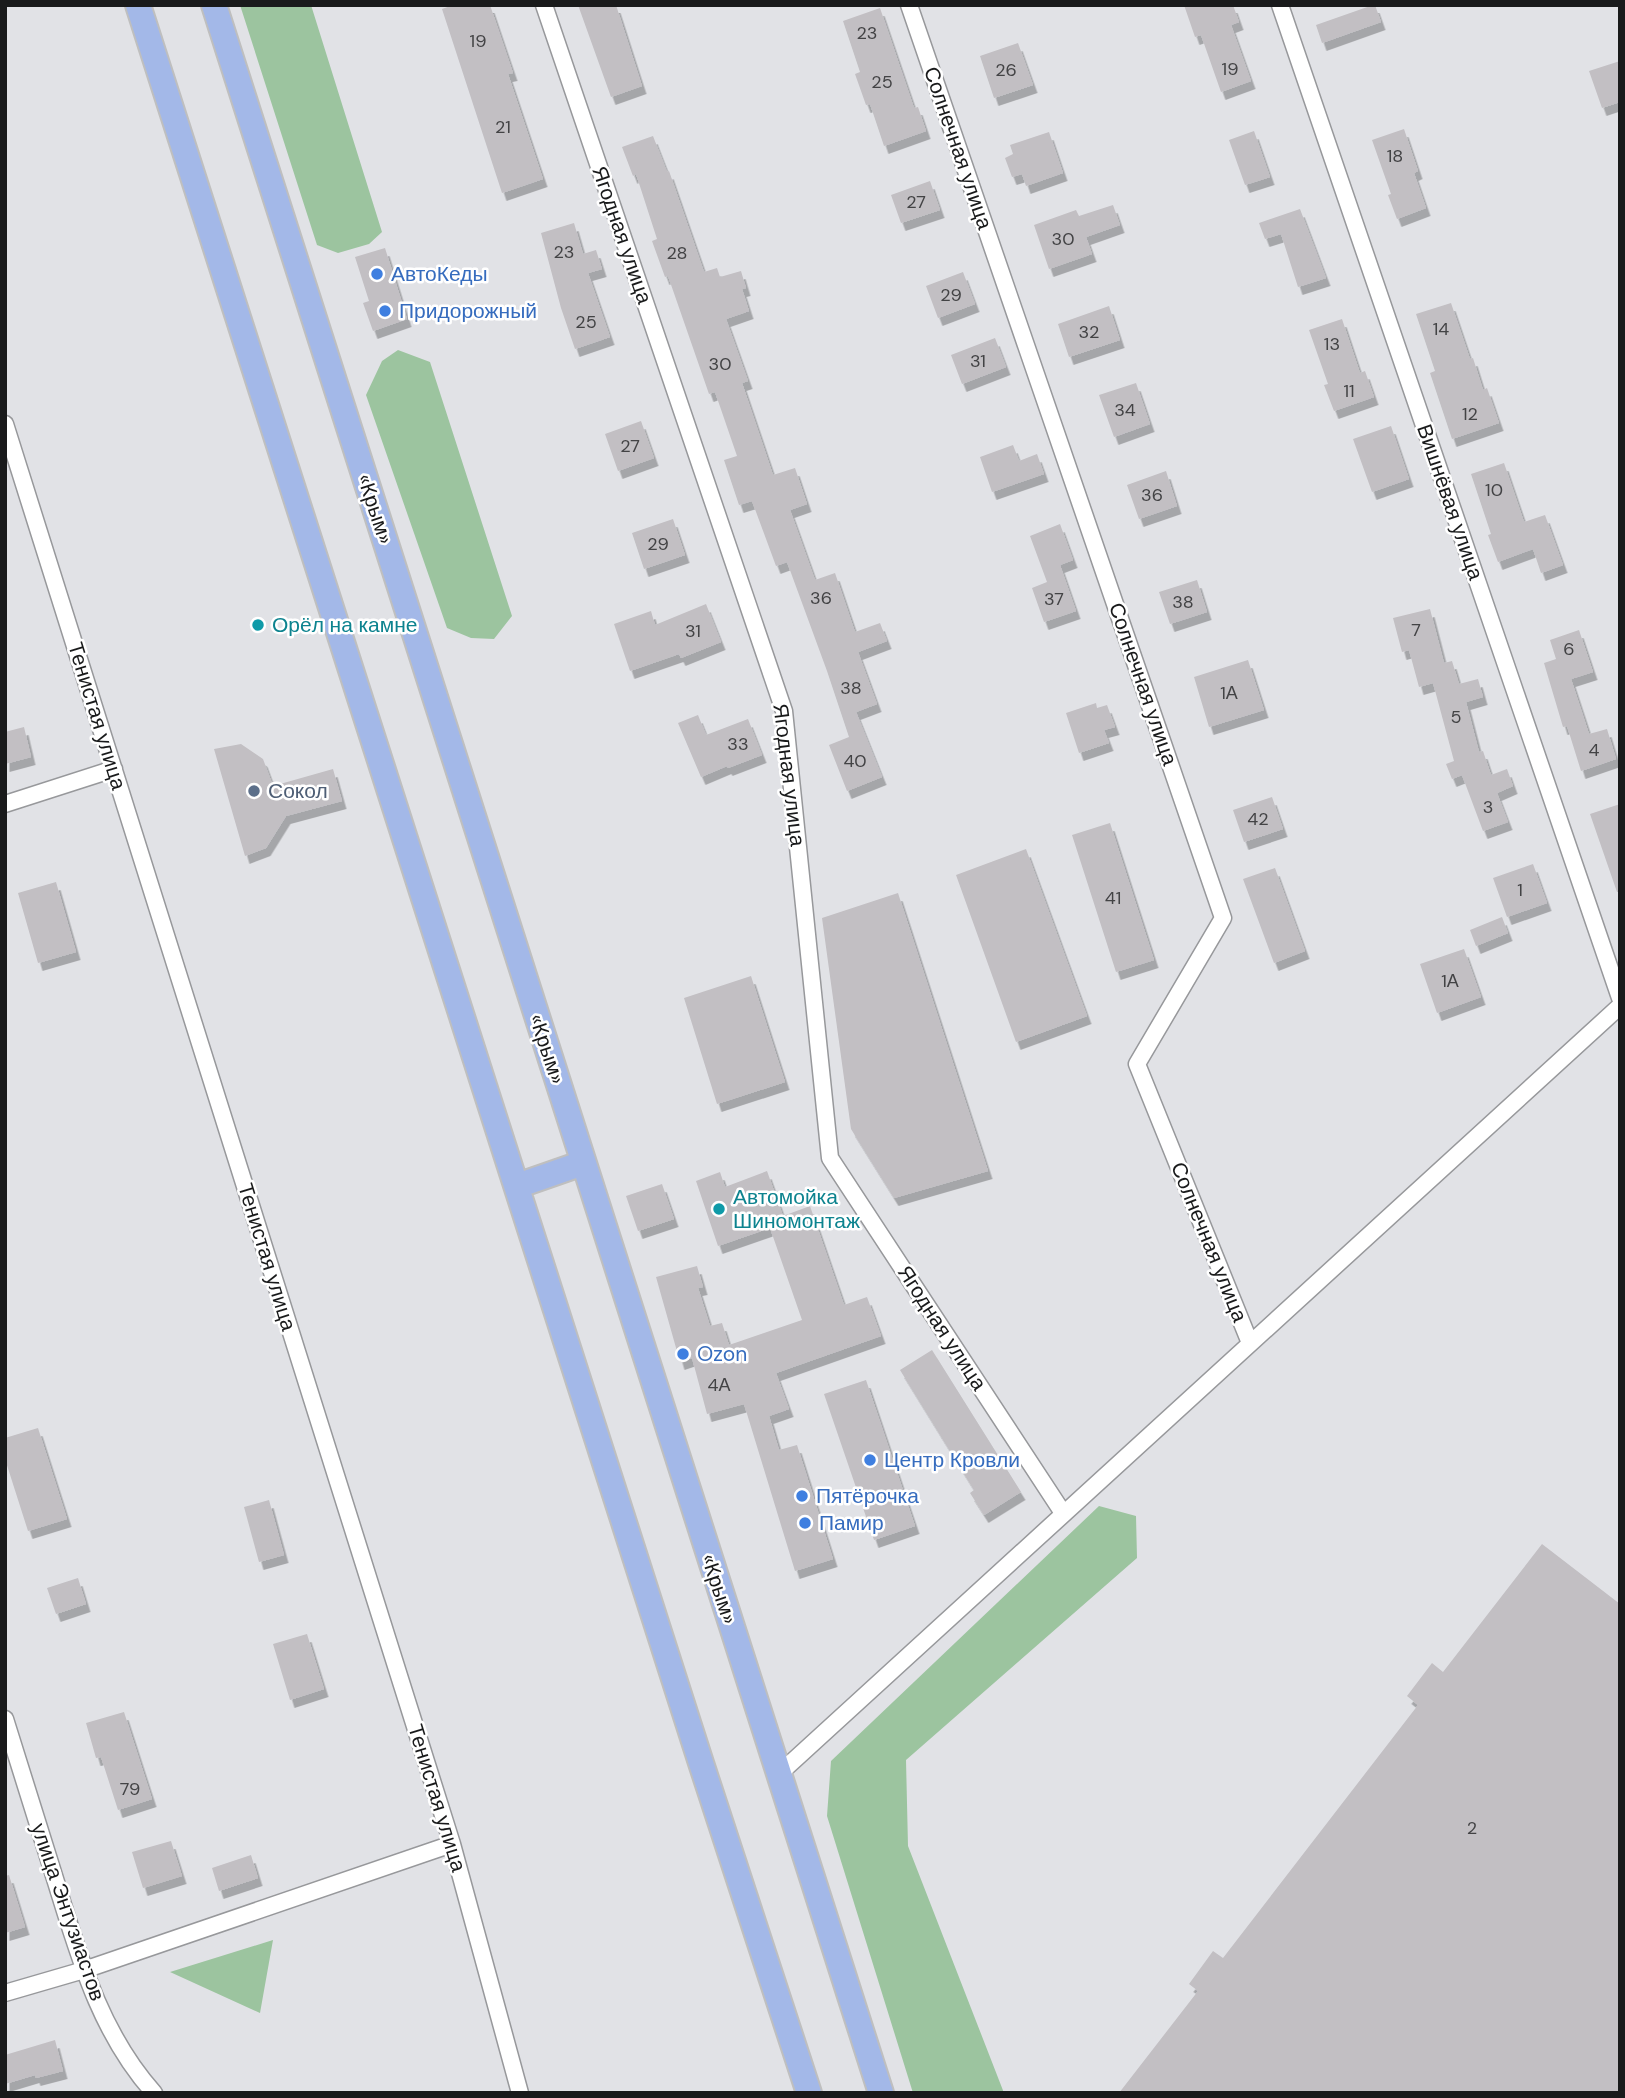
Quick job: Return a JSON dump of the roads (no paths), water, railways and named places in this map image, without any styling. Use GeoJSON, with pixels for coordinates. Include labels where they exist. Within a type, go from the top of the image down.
{"type":"FeatureCollection","features":[{"type":"Feature","properties":{"kind":"main road"},"geometry":{"type":"LineString","coordinates":[[138,5],[809,2093]]}},
{"type":"Feature","properties":{"kind":"main road","name":"«Крым»"},"geometry":{"type":"LineString","coordinates":[[214,5],[881,2093]]}},
{"type":"Feature","properties":{"kind":"main road"},"geometry":{"type":"LineString","coordinates":[[517,1186],[583,1163]]}},
{"type":"Feature","properties":{"kind":"street","name":"Ягодная улица"},"geometry":{"type":"LineString","coordinates":[[544,5],[785,711],[830,1158],[1063,1513]]}},
{"type":"Feature","properties":{"kind":"street","name":"Солнечная улица"},"geometry":{"type":"LineString","coordinates":[[909,5],[1223,918],[1137,1064],[1250,1343]]}},
{"type":"Feature","properties":{"kind":"street","name":"Вишнёвая улица"},"geometry":{"type":"LineString","coordinates":[[1280,5],[1620,998]]}},
{"type":"Feature","properties":{"kind":"street","name":"Тенистая улица"},"geometry":{"type":"LineString","coordinates":[[5,424],[452,1844],[520,2093]]}},
{"type":"Feature","properties":{"kind":"street"},"geometry":{"type":"LineString","coordinates":[[5,804],[114,769]]}},
{"type":"Feature","properties":{"kind":"street"},"geometry":{"type":"LineString","coordinates":[[780,1773],[1620,1006]]}},
{"type":"Feature","properties":{"kind":"street","name":"улица Энтузиастов"},"geometry":{"type":"LineString","coordinates":[[5,1719],[84,1970],[106,2023],[154,2093]]}},
{"type":"Feature","properties":{"kind":"street"},"geometry":{"type":"LineString","coordinates":[[5,1993],[84,1970],[452,1844]]}},
{"type":"Feature","properties":{"kind":"place","name":"АвтоКеды"},"geometry":{"type":"Point","coordinates":[377,274]}},
{"type":"Feature","properties":{"kind":"place","name":"Придорожный"},"geometry":{"type":"Point","coordinates":[385,311]}},
{"type":"Feature","properties":{"kind":"place","name":"Орёл на камне"},"geometry":{"type":"Point","coordinates":[258,625]}},
{"type":"Feature","properties":{"kind":"place","name":"Сокол"},"geometry":{"type":"Point","coordinates":[254,791]}},
{"type":"Feature","properties":{"kind":"place","name":"Автомойка Шиномонтаж"},"geometry":{"type":"Point","coordinates":[719,1209]}},
{"type":"Feature","properties":{"kind":"place","name":"Ozon"},"geometry":{"type":"Point","coordinates":[683,1354]}},
{"type":"Feature","properties":{"kind":"place","name":"Центр Кровли"},"geometry":{"type":"Point","coordinates":[870,1460]}},
{"type":"Feature","properties":{"kind":"place","name":"Пятёрочка"},"geometry":{"type":"Point","coordinates":[802,1496]}},
{"type":"Feature","properties":{"kind":"place","name":"Памир"},"geometry":{"type":"Point","coordinates":[805,1523]}}]}
